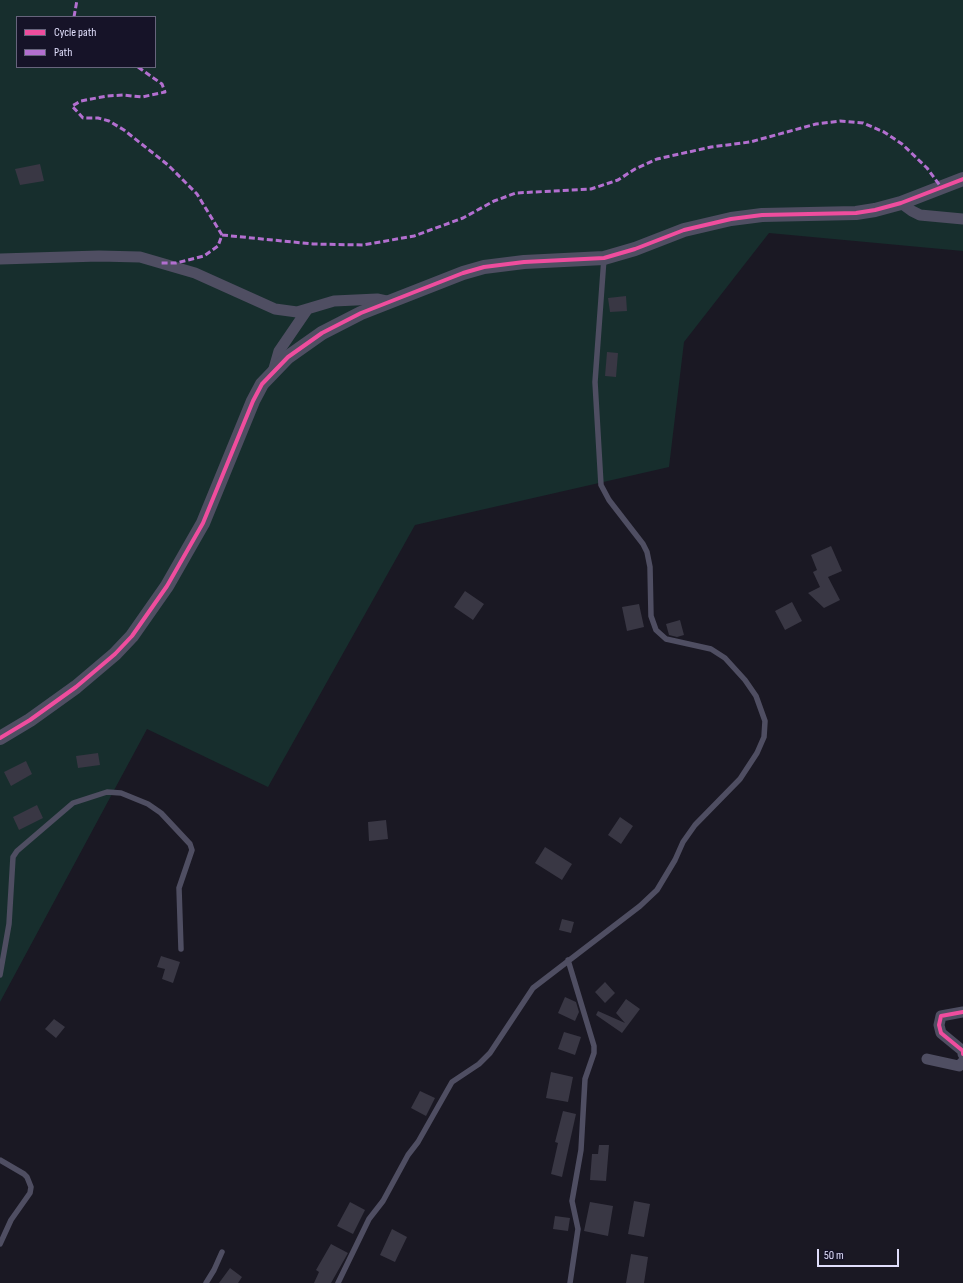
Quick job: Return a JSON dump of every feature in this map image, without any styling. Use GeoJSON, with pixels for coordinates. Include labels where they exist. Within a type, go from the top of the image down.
{"type":"FeatureCollection","features":[{"type":"Feature","properties":{"kind":"street"},"geometry":{"type":"LineString","coordinates":[[0,738],[30,720],[97,670],[120,650],[144,621],[167,586],[202,523],[253,401],[262,384],[300,348],[322,333],[362,313],[463,273],[524,262],[604,258],[630,251],[684,230],[731,219],[762,215],[856,213],[875,210],[901,203],[963,179]]}},
{"type":"Feature","properties":{"kind":"street"},"geometry":{"type":"LineString","coordinates":[[901,203],[912,212],[920,215],[963,219]]}},
{"type":"Feature","properties":{"kind":"street"},"geometry":{"type":"LineString","coordinates":[[0,259],[99,256],[140,257],[195,273],[276,308],[297,312],[334,301],[377,299],[391,302]]}},
{"type":"Feature","properties":{"kind":"street"},"geometry":{"type":"LineString","coordinates":[[273,372],[279,351],[307,310]]}},
{"type":"Feature","properties":{"kind":"street"},"geometry":{"type":"LineString","coordinates":[[963,1012],[941,1016],[939,1025],[941,1033],[963,1052],[963,1054]]}},
{"type":"Feature","properties":{"kind":"street"},"geometry":{"type":"LineString","coordinates":[[927,1059],[959,1066],[963,1062]]}},
{"type":"Feature","properties":{"kind":"lane"},"geometry":{"type":"LineString","coordinates":[[338,1283],[369,1219],[383,1201],[408,1155],[418,1142],[452,1082],[485,1059],[534,988],[568,960],[640,906],[657,890],[688,834],[718,801],[733,788],[747,769],[760,745],[765,730],[762,712],[756,696],[745,680],[725,658],[711,649],[666,639],[656,630],[651,616],[650,566],[647,552],[643,544],[609,500],[601,485],[595,382],[604,258]]}},
{"type":"Feature","properties":{"kind":"lane"},"geometry":{"type":"LineString","coordinates":[[0,975],[9,924],[10,871],[13,856],[73,803],[107,792],[121,793],[148,804],[161,813],[190,844],[192,850],[179,888],[181,949]]}},
{"type":"Feature","properties":{"kind":"lane"},"geometry":{"type":"LineString","coordinates":[[568,960],[594,1046],[594,1053],[585,1079],[581,1150],[572,1201],[578,1229],[570,1283]]}},
{"type":"Feature","properties":{"kind":"lane"},"geometry":{"type":"LineString","coordinates":[[0,1160],[28,1177],[31,1187],[30,1193],[11,1220],[0,1244]]}},
{"type":"Feature","properties":{"kind":"lane"},"geometry":{"type":"LineString","coordinates":[[206,1283],[222,1252]]}},
{"type":"Feature","properties":{"kind":"green space"},"geometry":{"type":"Polygon","coordinates":[[[0,0],[963,0],[963,251],[769,233],[684,342],[669,467],[415,525],[268,787],[147,729],[0,1002],[0,0]]]}},
{"type":"Feature","properties":{"kind":"building"},"geometry":{"type":"Polygon","coordinates":[[[40,164],[44,181],[20,185],[15,169],[40,164]]]}},
{"type":"Feature","properties":{"kind":"building"},"geometry":{"type":"Polygon","coordinates":[[[626,296],[627,311],[610,312],[608,298],[626,296]]]}},
{"type":"Feature","properties":{"kind":"building"},"geometry":{"type":"Polygon","coordinates":[[[607,352],[618,353],[616,377],[605,376],[607,352]]]}},
{"type":"Feature","properties":{"kind":"building"},"geometry":{"type":"Polygon","coordinates":[[[831,546],[842,571],[828,577],[840,600],[824,608],[808,593],[820,587],[813,572],[817,570],[811,555],[831,546]]]}},
{"type":"Feature","properties":{"kind":"building"},"geometry":{"type":"Polygon","coordinates":[[[465,591],[484,604],[473,620],[454,607],[465,591]]]}},
{"type":"Feature","properties":{"kind":"building"},"geometry":{"type":"Polygon","coordinates":[[[792,602],[802,621],[785,630],[775,611],[792,602]]]}},
{"type":"Feature","properties":{"kind":"building"},"geometry":{"type":"Polygon","coordinates":[[[639,604],[644,627],[627,631],[622,607],[639,604]]]}},
{"type":"Feature","properties":{"kind":"building"},"geometry":{"type":"Polygon","coordinates":[[[680,620],[684,635],[677,637],[669,635],[666,624],[680,620]]]}},
{"type":"Feature","properties":{"kind":"building"},"geometry":{"type":"Polygon","coordinates":[[[98,753],[100,765],[78,768],[76,756],[98,753]]]}},
{"type":"Feature","properties":{"kind":"building"},"geometry":{"type":"Polygon","coordinates":[[[26,761],[32,774],[11,786],[4,772],[26,761]]]}},
{"type":"Feature","properties":{"kind":"building"},"geometry":{"type":"Polygon","coordinates":[[[37,805],[43,818],[19,830],[13,817],[37,805]]]}},
{"type":"Feature","properties":{"kind":"building"},"geometry":{"type":"Polygon","coordinates":[[[620,817],[633,826],[621,844],[608,835],[620,817]]]}},
{"type":"Feature","properties":{"kind":"building"},"geometry":{"type":"Polygon","coordinates":[[[386,820],[388,839],[369,841],[368,822],[386,820]]]}},
{"type":"Feature","properties":{"kind":"building"},"geometry":{"type":"Polygon","coordinates":[[[545,847],[572,864],[562,880],[535,863],[545,847]]]}},
{"type":"Feature","properties":{"kind":"building"},"geometry":{"type":"Polygon","coordinates":[[[562,919],[574,922],[571,933],[559,930],[562,919]]]}},
{"type":"Feature","properties":{"kind":"building"},"geometry":{"type":"Polygon","coordinates":[[[161,956],[180,962],[173,983],[162,979],[165,969],[157,967],[161,956]]]}},
{"type":"Feature","properties":{"kind":"building"},"geometry":{"type":"Polygon","coordinates":[[[605,982],[615,993],[605,1003],[595,992],[605,982]]]}},
{"type":"Feature","properties":{"kind":"building"},"geometry":{"type":"Polygon","coordinates":[[[565,997],[576,1002],[579,1012],[575,1021],[558,1013],[565,997]]]}},
{"type":"Feature","properties":{"kind":"building"},"geometry":{"type":"Polygon","coordinates":[[[626,999],[640,1009],[622,1033],[596,1015],[598,1011],[625,1023],[616,1013],[626,999]]]}},
{"type":"Feature","properties":{"kind":"building"},"geometry":{"type":"Polygon","coordinates":[[[54,1019],[65,1027],[56,1038],[45,1029],[54,1019]]]}},
{"type":"Feature","properties":{"kind":"building"},"geometry":{"type":"Polygon","coordinates":[[[564,1032],[581,1037],[575,1055],[558,1049],[564,1032]]]}},
{"type":"Feature","properties":{"kind":"building"},"geometry":{"type":"Polygon","coordinates":[[[551,1072],[573,1077],[568,1102],[546,1098],[551,1072]]]}},
{"type":"Feature","properties":{"kind":"building"},"geometry":{"type":"Polygon","coordinates":[[[420,1091],[435,1098],[426,1116],[411,1108],[420,1091]]]}},
{"type":"Feature","properties":{"kind":"building"},"geometry":{"type":"Polygon","coordinates":[[[563,1111],[576,1114],[562,1177],[551,1174],[558,1143],[555,1142],[563,1111]]]}},
{"type":"Feature","properties":{"kind":"building"},"geometry":{"type":"Polygon","coordinates":[[[599,1145],[609,1145],[606,1181],[590,1180],[592,1154],[598,1154],[599,1145]]]}},
{"type":"Feature","properties":{"kind":"building"},"geometry":{"type":"Polygon","coordinates":[[[634,1201],[650,1204],[644,1237],[628,1234],[634,1201]]]}},
{"type":"Feature","properties":{"kind":"building"},"geometry":{"type":"Polygon","coordinates":[[[350,1202],[365,1210],[353,1234],[337,1226],[350,1202]]]}},
{"type":"Feature","properties":{"kind":"building"},"geometry":{"type":"Polygon","coordinates":[[[590,1202],[613,1206],[608,1236],[584,1231],[590,1202]]]}},
{"type":"Feature","properties":{"kind":"building"},"geometry":{"type":"Polygon","coordinates":[[[555,1216],[570,1218],[568,1231],[553,1229],[555,1216]]]}},
{"type":"Feature","properties":{"kind":"building"},"geometry":{"type":"Polygon","coordinates":[[[392,1229],[407,1237],[395,1262],[380,1255],[392,1229]]]}},
{"type":"Feature","properties":{"kind":"building"},"geometry":{"type":"Polygon","coordinates":[[[331,1244],[348,1253],[331,1283],[314,1283],[319,1272],[316,1270],[331,1244]]]}},
{"type":"Feature","properties":{"kind":"building"},"geometry":{"type":"Polygon","coordinates":[[[631,1254],[648,1257],[644,1283],[626,1283],[631,1254]]]}},
{"type":"Feature","properties":{"kind":"building"},"geometry":{"type":"Polygon","coordinates":[[[230,1268],[242,1277],[238,1283],[219,1283],[230,1268]]]}},
{"type":"Feature","properties":{"kind":"marked path"},"geometry":{"type":"LineString","coordinates":[[74,16],[77,0]]}},
{"type":"Feature","properties":{"kind":"marked path"},"geometry":{"type":"LineString","coordinates":[[139,68],[162,84],[165,92],[142,97],[123,95],[107,96],[81,101],[72,106],[83,118],[98,118],[109,121],[124,130],[168,165],[197,194],[222,235],[218,246],[204,256],[176,263],[161,263]]}},
{"type":"Feature","properties":{"kind":"marked path"},"geometry":{"type":"LineString","coordinates":[[222,235],[313,244],[363,245],[414,236],[463,218],[494,201],[516,193],[591,189],[618,180],[635,169],[657,159],[711,147],[750,142],[816,124],[840,121],[863,123],[884,132],[902,144],[927,168],[941,187]]}},
{"type":"Feature","properties":{"kind":"cycle path"},"geometry":{"type":"LineString","coordinates":[[0,738],[30,720],[76,687],[115,654],[132,636],[167,586],[203,523],[253,401],[262,384],[288,357],[322,333],[361,313],[463,273],[484,267],[524,262],[604,258],[635,249],[684,230],[731,219],[762,215],[856,213],[875,210],[901,203],[963,179]]}},
{"type":"Feature","properties":{"kind":"cycle path"},"geometry":{"type":"LineString","coordinates":[[963,1012],[941,1016],[939,1025],[941,1033],[963,1051],[963,1054]]}}]}
